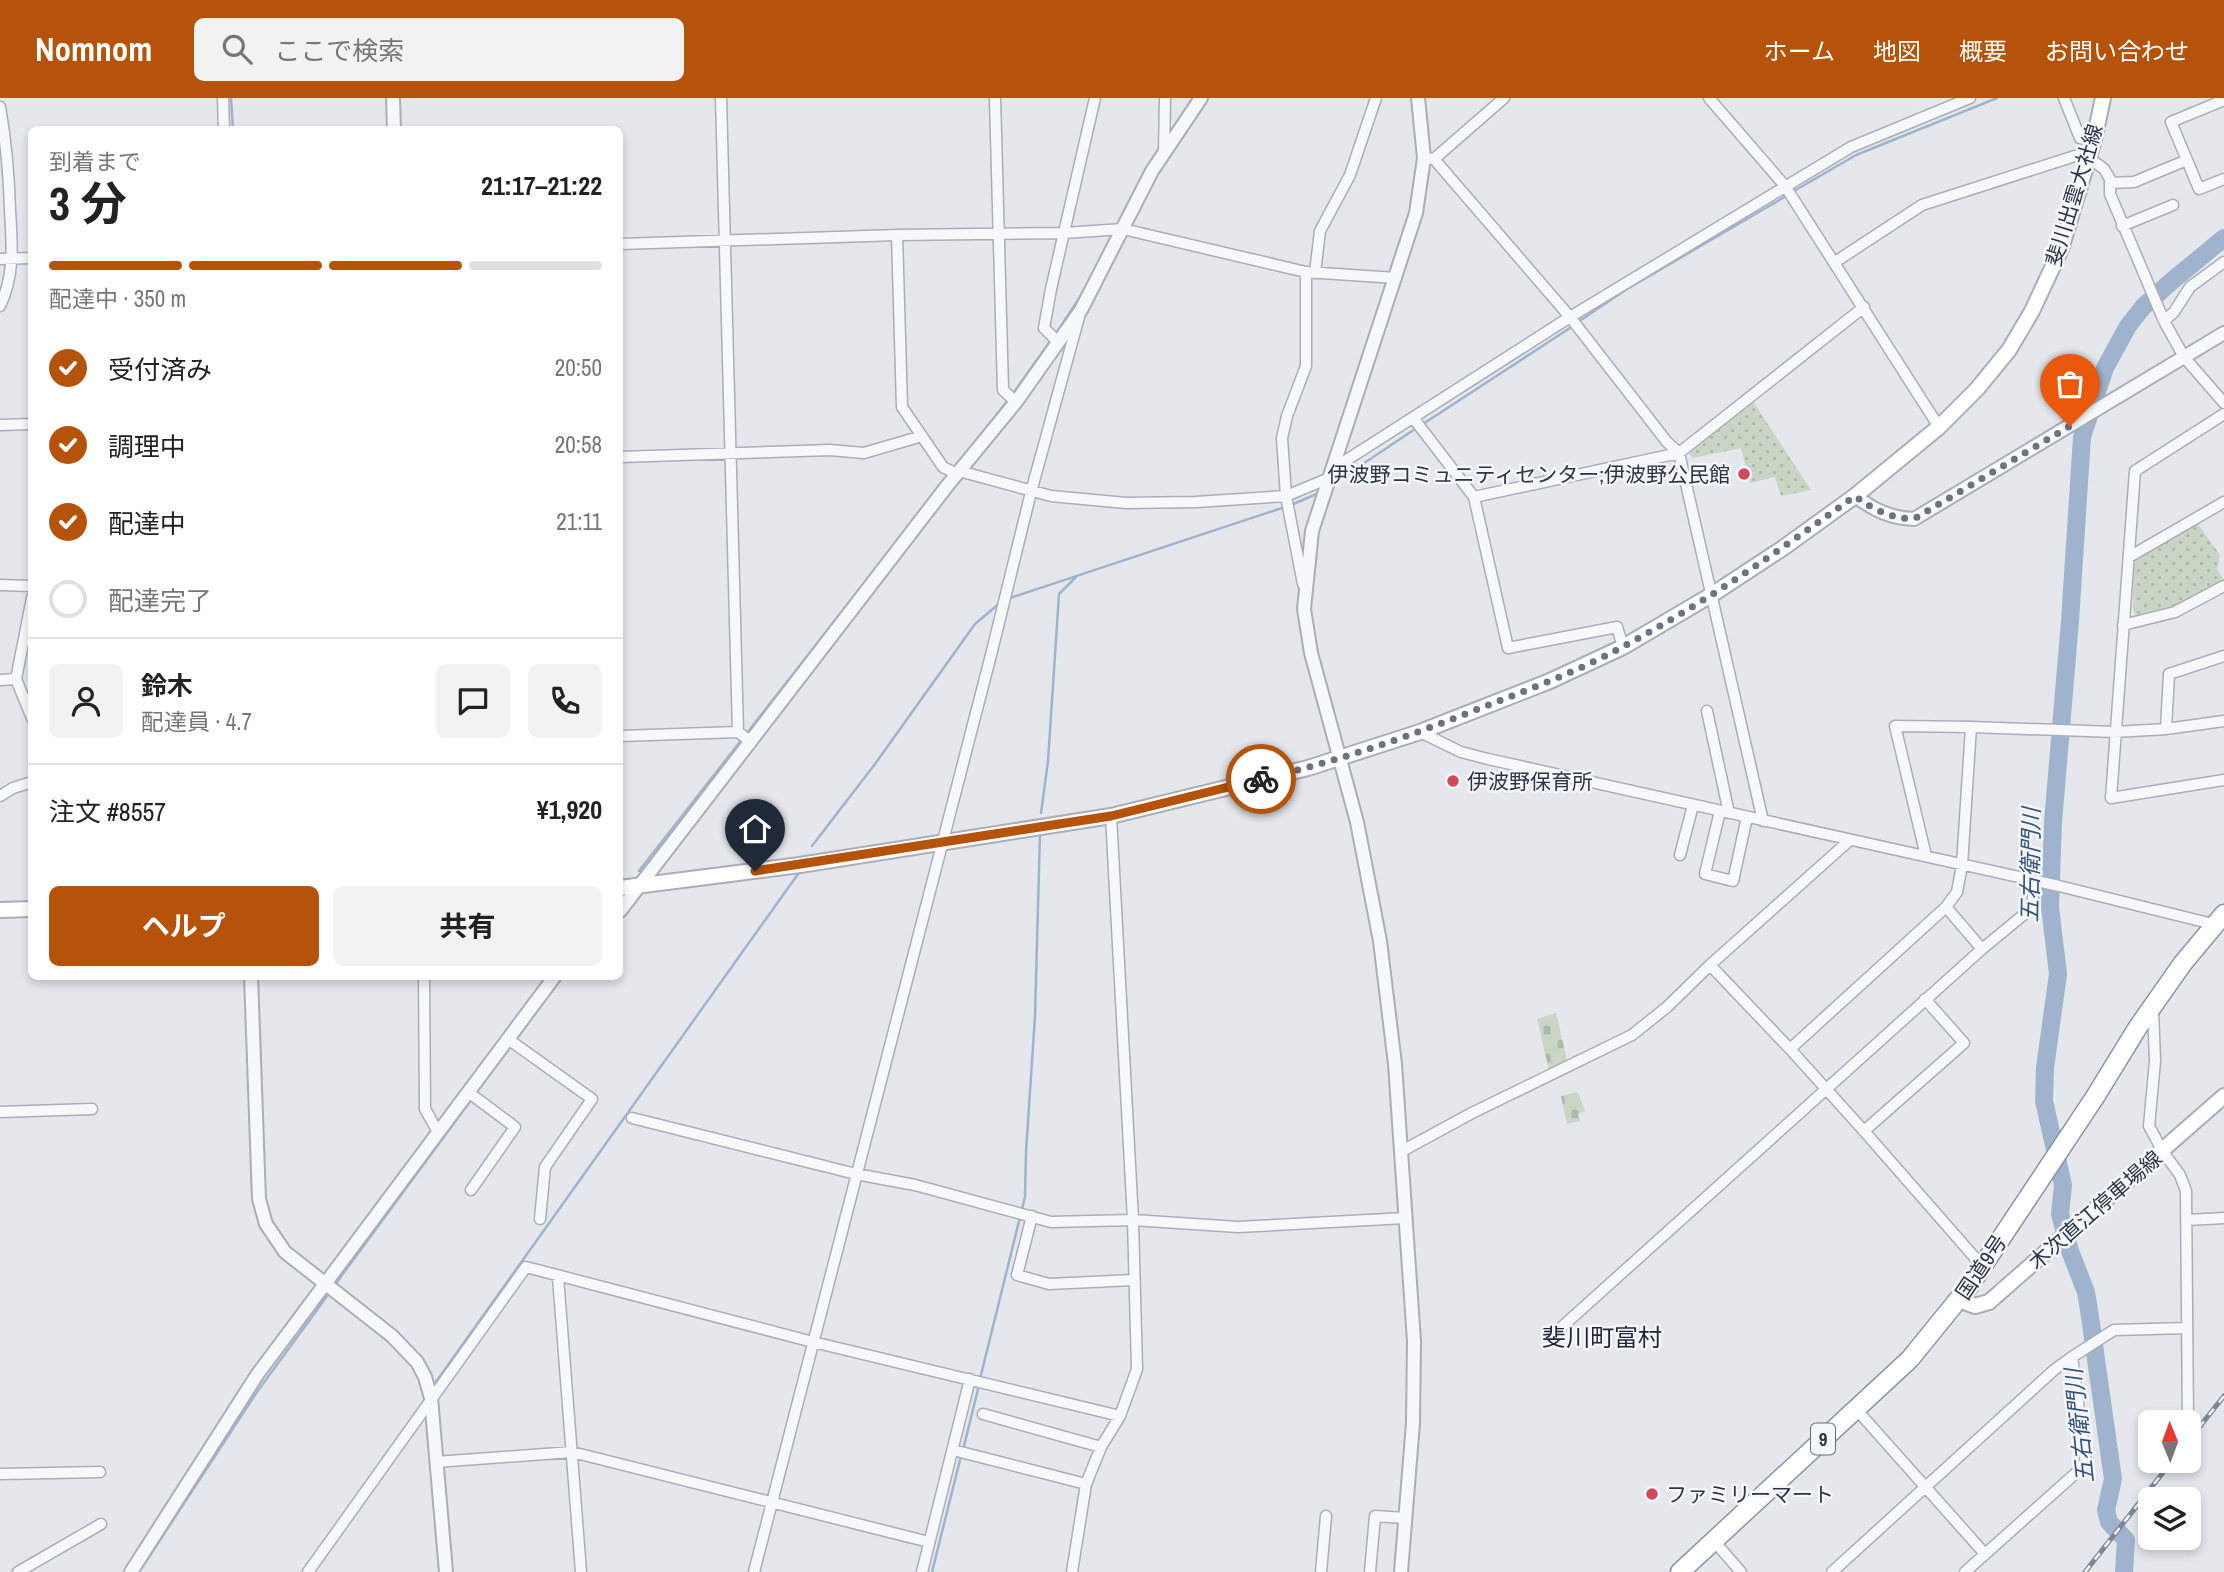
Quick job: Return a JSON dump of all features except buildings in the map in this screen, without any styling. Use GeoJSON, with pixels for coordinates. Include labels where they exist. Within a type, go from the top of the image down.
{"type":"FeatureCollection","features":[{"type":"Feature","properties":{"kind":"highway","name":"国道9号"},"geometry":{"type":"LineString","coordinates":[[1680,1572],[1910,1359],[1959,1300],[1983,1266],[2183,963],[2221,921]]}},
{"type":"Feature","properties":{"kind":"main road","name":"斐川出雲大社線"},"geometry":{"type":"LineString","coordinates":[[623,888],[1111,816],[1308,768],[1420,732],[1550,681],[1623,647],[1713,594],[1855,496],[1939,427],[1978,389],[2001,360],[2032,311],[2061,250],[2094,140],[2103,98]]}},
{"type":"Feature","properties":{"kind":"main road"},"geometry":{"type":"LineString","coordinates":[[0,910],[28,909]]}},
{"type":"Feature","properties":{"kind":"main road","name":"木次直江停車場線"},"geometry":{"type":"LineString","coordinates":[[1959,1300],[1975,1306],[1989,1302],[2224,1096]]}},
{"type":"Feature","properties":{"kind":"street"},"geometry":{"type":"LineString","coordinates":[[223,98],[224,126]]}},
{"type":"Feature","properties":{"kind":"street"},"geometry":{"type":"LineString","coordinates":[[393,98],[394,126]]}},
{"type":"Feature","properties":{"kind":"street"},"geometry":{"type":"LineString","coordinates":[[721,98],[738,732]]}},
{"type":"Feature","properties":{"kind":"street"},"geometry":{"type":"LineString","coordinates":[[995,98],[1003,390],[1016,402]]}},
{"type":"Feature","properties":{"kind":"street"},"geometry":{"type":"LineString","coordinates":[[1057,341],[1044,328],[1095,98]]}},
{"type":"Feature","properties":{"kind":"street"},"geometry":{"type":"LineString","coordinates":[[1164,153],[1165,98]]}},
{"type":"Feature","properties":{"kind":"street"},"geometry":{"type":"LineString","coordinates":[[623,907],[958,473],[1016,402],[1081,310],[1164,153],[1201,98]]}},
{"type":"Feature","properties":{"kind":"street"},"geometry":{"type":"LineString","coordinates":[[1305,591],[1286,496],[1282,438],[1287,416],[1306,366],[1311,273],[1320,230],[1350,175],[1376,98]]}},
{"type":"Feature","properties":{"kind":"street"},"geometry":{"type":"LineString","coordinates":[[1401,1572],[1413,1423],[1414,1341],[1395,1064],[1380,941],[1357,822],[1311,653],[1304,609],[1312,531],[1396,278],[1429,159],[1418,98]]}},
{"type":"Feature","properties":{"kind":"street"},"geometry":{"type":"LineString","coordinates":[[1429,159],[1504,98]]}},
{"type":"Feature","properties":{"kind":"street"},"geometry":{"type":"LineString","coordinates":[[1709,98],[1785,186],[1939,427]]}},
{"type":"Feature","properties":{"kind":"street"},"geometry":{"type":"LineString","coordinates":[[897,235],[902,407],[943,467],[1051,496],[1126,503],[1286,496],[1329,475],[1570,317],[1851,147],[1970,98]]}},
{"type":"Feature","properties":{"kind":"street"},"geometry":{"type":"LineString","coordinates":[[2064,98],[2080,138],[2094,140]]}},
{"type":"Feature","properties":{"kind":"street"},"geometry":{"type":"LineString","coordinates":[[2224,100],[2171,122],[2199,189],[2224,179]]}},
{"type":"Feature","properties":{"kind":"street"},"geometry":{"type":"LineString","coordinates":[[0,107],[8,155],[13,258],[7,291],[0,306]]}},
{"type":"Feature","properties":{"kind":"street"},"geometry":{"type":"LineString","coordinates":[[1835,262],[1922,205],[2078,155],[2088,157],[2104,169],[2122,226],[2164,321],[2184,357],[2224,403]]}},
{"type":"Feature","properties":{"kind":"street"},"geometry":{"type":"LineString","coordinates":[[1429,159],[1570,317],[1667,442],[1679,453],[1763,821]]}},
{"type":"Feature","properties":{"kind":"street"},"geometry":{"type":"LineString","coordinates":[[2110,183],[2134,182],[2187,160]]}},
{"type":"Feature","properties":{"kind":"street"},"geometry":{"type":"LineString","coordinates":[[2122,226],[2173,205]]}},
{"type":"Feature","properties":{"kind":"street"},"geometry":{"type":"LineString","coordinates":[[623,244],[897,235],[1064,233],[1122,229],[1311,273],[1396,278]]}},
{"type":"Feature","properties":{"kind":"street"},"geometry":{"type":"LineString","coordinates":[[0,259],[28,258]]}},
{"type":"Feature","properties":{"kind":"street"},"geometry":{"type":"LineString","coordinates":[[2164,321],[2174,312],[2190,287],[2224,262]]}},
{"type":"Feature","properties":{"kind":"street"},"geometry":{"type":"LineString","coordinates":[[1474,497],[1679,453],[1864,307]]}},
{"type":"Feature","properties":{"kind":"street"},"geometry":{"type":"LineString","coordinates":[[754,1572],[1031,492],[1081,310]]}},
{"type":"Feature","properties":{"kind":"street"},"geometry":{"type":"LineString","coordinates":[[1855,496],[1867,505],[1896,518],[1914,519],[2224,333]]}},
{"type":"Feature","properties":{"kind":"street"},"geometry":{"type":"LineString","coordinates":[[2224,414],[2135,471],[2111,798],[2224,780]]}},
{"type":"Feature","properties":{"kind":"street"},"geometry":{"type":"LineString","coordinates":[[1414,419],[1474,497],[1507,648],[1617,628],[1623,647]]}},
{"type":"Feature","properties":{"kind":"street"},"geometry":{"type":"LineString","coordinates":[[0,425],[28,424]]}},
{"type":"Feature","properties":{"kind":"street"},"geometry":{"type":"LineString","coordinates":[[623,457],[830,450],[864,453],[922,436]]}},
{"type":"Feature","properties":{"kind":"street"},"geometry":{"type":"LineString","coordinates":[[2129,557],[2224,502]]}},
{"type":"Feature","properties":{"kind":"street"},"geometry":{"type":"LineString","coordinates":[[0,584],[28,586]]}},
{"type":"Feature","properties":{"kind":"street"},"geometry":{"type":"LineString","coordinates":[[2123,625],[2175,612],[2224,586]]}},
{"type":"Feature","properties":{"kind":"street"},"geometry":{"type":"LineString","coordinates":[[28,618],[16,680],[28,708]]}},
{"type":"Feature","properties":{"kind":"street"},"geometry":{"type":"LineString","coordinates":[[2166,729],[2169,674],[2224,656]]}},
{"type":"Feature","properties":{"kind":"street"},"geometry":{"type":"LineString","coordinates":[[0,680],[16,680]]}},
{"type":"Feature","properties":{"kind":"street"},"geometry":{"type":"LineString","coordinates":[[1707,711],[1725,812],[1705,874],[1733,881],[1747,817]]}},
{"type":"Feature","properties":{"kind":"street"},"geometry":{"type":"LineString","coordinates":[[1926,856],[1895,726],[2115,732],[2166,729],[2224,721]]}},
{"type":"Feature","properties":{"kind":"street"},"geometry":{"type":"LineString","coordinates":[[1790,1049],[1946,907],[1957,892],[1962,865],[1971,727]]}},
{"type":"Feature","properties":{"kind":"street"},"geometry":{"type":"LineString","coordinates":[[623,736],[738,732],[750,741]]}},
{"type":"Feature","properties":{"kind":"street"},"geometry":{"type":"LineString","coordinates":[[1420,732],[1461,752],[1488,760],[2221,921]]}},
{"type":"Feature","properties":{"kind":"street"},"geometry":{"type":"LineString","coordinates":[[0,796],[28,783]]}},
{"type":"Feature","properties":{"kind":"street"},"geometry":{"type":"LineString","coordinates":[[1680,855],[1693,805]]}},
{"type":"Feature","properties":{"kind":"street"},"geometry":{"type":"LineString","coordinates":[[1072,1572],[1086,1484],[1101,1447],[1119,1416],[1136,1369],[1133,1220],[1111,816]]}},
{"type":"Feature","properties":{"kind":"street"},"geometry":{"type":"LineString","coordinates":[[1402,1150],[1632,1035],[1667,1007],[1850,839]]}},
{"type":"Feature","properties":{"kind":"street"},"geometry":{"type":"LineString","coordinates":[[1554,1334],[1982,948],[2027,912],[2033,903],[2035,881]]}},
{"type":"Feature","properties":{"kind":"street"},"geometry":{"type":"LineString","coordinates":[[1946,907],[1982,948]]}},
{"type":"Feature","properties":{"kind":"street"},"geometry":{"type":"LineString","coordinates":[[1710,965],[1790,1049],[1983,1266]]}},
{"type":"Feature","properties":{"kind":"street"},"geometry":{"type":"LineString","coordinates":[[251,980],[259,1199],[266,1224],[285,1252],[391,1336],[417,1362],[425,1377],[431,1398],[446,1572]]}},
{"type":"Feature","properties":{"kind":"street"},"geometry":{"type":"LineString","coordinates":[[424,980],[425,1109],[438,1132]]}},
{"type":"Feature","properties":{"kind":"street"},"geometry":{"type":"LineString","coordinates":[[131,1572],[257,1375],[552,980]]}},
{"type":"Feature","properties":{"kind":"street"},"geometry":{"type":"LineString","coordinates":[[1864,1131],[1964,1043],[1925,999]]}},
{"type":"Feature","properties":{"kind":"street"},"geometry":{"type":"LineString","coordinates":[[2152,1007],[2155,1061],[2149,1126],[2180,1175],[2186,1191],[2189,1410]]}},
{"type":"Feature","properties":{"kind":"street"},"geometry":{"type":"LineString","coordinates":[[508,1038],[592,1099],[545,1167],[540,1219]]}},
{"type":"Feature","properties":{"kind":"street"},"geometry":{"type":"LineString","coordinates":[[468,1092],[515,1127],[471,1190]]}},
{"type":"Feature","properties":{"kind":"street"},"geometry":{"type":"LineString","coordinates":[[0,1112],[92,1110]]}},
{"type":"Feature","properties":{"kind":"street"},"geometry":{"type":"LineString","coordinates":[[632,1118],[856,1174],[915,1185],[1051,1222],[1133,1220],[1238,1227],[1406,1217]]}},
{"type":"Feature","properties":{"kind":"street"},"geometry":{"type":"LineString","coordinates":[[1032,1216],[1017,1275],[1049,1284],[1133,1280]]}},
{"type":"Feature","properties":{"kind":"street"},"geometry":{"type":"LineString","coordinates":[[2187,1220],[2224,1218]]}},
{"type":"Feature","properties":{"kind":"street"},"geometry":{"type":"LineString","coordinates":[[308,1572],[526,1267],[813,1342],[1119,1416]]}},
{"type":"Feature","properties":{"kind":"street"},"geometry":{"type":"LineString","coordinates":[[558,1277],[581,1572]]}},
{"type":"Feature","properties":{"kind":"street"},"geometry":{"type":"LineString","coordinates":[[1832,1572],[2054,1370],[2072,1357],[2114,1330],[2188,1328]]}},
{"type":"Feature","properties":{"kind":"street"},"geometry":{"type":"LineString","coordinates":[[1965,1572],[2086,1464],[2072,1357]]}},
{"type":"Feature","properties":{"kind":"street"},"geometry":{"type":"LineString","coordinates":[[922,1572],[970,1379]]}},
{"type":"Feature","properties":{"kind":"street"},"geometry":{"type":"LineString","coordinates":[[1856,1409],[1985,1554]]}},
{"type":"Feature","properties":{"kind":"street"},"geometry":{"type":"LineString","coordinates":[[983,1414],[1101,1447]]}},
{"type":"Feature","properties":{"kind":"street"},"geometry":{"type":"LineString","coordinates":[[953,1450],[1086,1484]]}},
{"type":"Feature","properties":{"kind":"street"},"geometry":{"type":"LineString","coordinates":[[436,1462],[572,1452],[929,1542]]}},
{"type":"Feature","properties":{"kind":"street"},"geometry":{"type":"LineString","coordinates":[[0,1474],[100,1472]]}},
{"type":"Feature","properties":{"kind":"street"},"geometry":{"type":"LineString","coordinates":[[1321,1572],[1326,1516]]}},
{"type":"Feature","properties":{"kind":"street"},"geometry":{"type":"LineString","coordinates":[[1370,1572],[1375,1516],[1405,1518]]}},
{"type":"Feature","properties":{"kind":"street"},"geometry":{"type":"LineString","coordinates":[[18,1572],[102,1524]]}},
{"type":"Feature","properties":{"kind":"street"},"geometry":{"type":"LineString","coordinates":[[1714,1541],[1741,1572]]}},
{"type":"Feature","properties":{"kind":"green space"},"geometry":{"type":"Polygon","coordinates":[[[1752,400],[1811,490],[1781,496],[1775,477],[1750,483],[1741,448],[1693,458],[1686,450],[1752,400]]]}},
{"type":"Feature","properties":{"kind":"green space"},"geometry":{"type":"Polygon","coordinates":[[[2198,524],[2220,555],[2217,569],[2224,580],[2177,605],[2135,615],[2133,562],[2198,524]]]}},
{"type":"Feature","properties":{"kind":"green space"},"geometry":{"type":"Polygon","coordinates":[[[1556,1013],[1567,1060],[1549,1070],[1537,1019],[1556,1013]]]}},
{"type":"Feature","properties":{"kind":"green space"},"geometry":{"type":"Polygon","coordinates":[[[1578,1092],[1585,1111],[1578,1114],[1580,1121],[1567,1124],[1561,1096],[1578,1092]]]}},
{"type":"Feature","properties":{"kind":"waterway"},"geometry":{"type":"LineString","coordinates":[[231,98],[233,126]]}},
{"type":"Feature","properties":{"kind":"waterway"},"geometry":{"type":"LineString","coordinates":[[1167,137],[1193,98]]}},
{"type":"Feature","properties":{"kind":"waterway"},"geometry":{"type":"LineString","coordinates":[[1794,191],[1856,155],[1997,98]]}},
{"type":"Feature","properties":{"kind":"waterway"},"geometry":{"type":"LineString","coordinates":[[1578,322],[1627,289],[1788,195]]}},
{"type":"Feature","properties":{"kind":"waterway","name":"五右衛門川"},"geometry":{"type":"LineString","coordinates":[[2124,1572],[2126,1540],[2109,1522],[2106,1510],[2113,1479],[2086,1292],[2070,1251],[2060,1214],[2063,1185],[2044,1101],[2045,1068],[2058,974],[2050,907],[2053,822],[2082,437],[2105,368],[2128,326],[2143,307],[2224,238]]}},
{"type":"Feature","properties":{"kind":"waterway"},"geometry":{"type":"LineString","coordinates":[[1055,335],[1082,294]]}},
{"type":"Feature","properties":{"kind":"waterway"},"geometry":{"type":"LineString","coordinates":[[1423,424],[1573,326]]}},
{"type":"Feature","properties":{"kind":"waterway"},"geometry":{"type":"LineString","coordinates":[[1012,395],[1051,340]]}},
{"type":"Feature","properties":{"kind":"waterway"},"geometry":{"type":"LineString","coordinates":[[958,463],[1008,400]]}},
{"type":"Feature","properties":{"kind":"waterway"},"geometry":{"type":"LineString","coordinates":[[1333,484],[1418,427]]}},
{"type":"Feature","properties":{"kind":"waterway"},"geometry":{"type":"LineString","coordinates":[[1007,599],[1291,505],[1319,493]]}},
{"type":"Feature","properties":{"kind":"waterway"},"geometry":{"type":"LineString","coordinates":[[747,733],[898,540]]}},
{"type":"Feature","properties":{"kind":"waterway"},"geometry":{"type":"LineString","coordinates":[[1041,813],[1048,761],[1059,594],[1076,577]]}},
{"type":"Feature","properties":{"kind":"waterway"},"geometry":{"type":"LineString","coordinates":[[812,846],[875,764],[975,624],[1001,602]]}},
{"type":"Feature","properties":{"kind":"waterway"},"geometry":{"type":"LineString","coordinates":[[639,871],[743,738]]}},
{"type":"Feature","properties":{"kind":"waterway"},"geometry":{"type":"LineString","coordinates":[[980,1379],[1025,1197],[1035,1016],[1040,833]]}},
{"type":"Feature","properties":{"kind":"waterway"},"geometry":{"type":"LineString","coordinates":[[433,1386],[798,874]]}},
{"type":"Feature","properties":{"kind":"waterway"},"geometry":{"type":"LineString","coordinates":[[515,1041],[559,980]]}},
{"type":"Feature","properties":{"kind":"waterway"},"geometry":{"type":"LineString","coordinates":[[475,1094],[511,1046]]}},
{"type":"Feature","properties":{"kind":"waterway"},"geometry":{"type":"LineString","coordinates":[[334,1286],[471,1100]]}},
{"type":"Feature","properties":{"kind":"waterway"},"geometry":{"type":"LineString","coordinates":[[139,1572],[257,1392],[330,1292]]}},
{"type":"Feature","properties":{"kind":"waterway"},"geometry":{"type":"LineString","coordinates":[[963,1450],[979,1385]]}},
{"type":"Feature","properties":{"kind":"waterway"},"geometry":{"type":"LineString","coordinates":[[341,1518],[426,1398]]}},
{"type":"Feature","properties":{"kind":"waterway"},"geometry":{"type":"LineString","coordinates":[[932,1572],[961,1456]]}},
{"type":"Feature","properties":{"kind":"railway"},"geometry":{"type":"LineString","coordinates":[[2202,1424],[2224,1396]]}},
{"type":"Feature","properties":{"kind":"railway"},"geometry":{"type":"LineString","coordinates":[[2085,1572],[2162,1474]]}},
{"type":"Feature","properties":{"kind":"way so far"},"geometry":{"type":"LineString","coordinates":[[1261,779],[1308,768],[1420,732],[1550,681],[1623,647],[1713,594],[1855,496],[1867,505],[1896,518],[1914,519],[2070,426]]}},
{"type":"Feature","properties":{"kind":"place","name":"伊波野コミュニティセンター;伊波野公民館"},"geometry":{"type":"Point","coordinates":[1744,474]}},
{"type":"Feature","properties":{"kind":"place","name":"伊波野保育所"},"geometry":{"type":"Point","coordinates":[1453,781]}},
{"type":"Feature","properties":{"kind":"place","name":"ファミリーマート"},"geometry":{"type":"Point","coordinates":[1652,1494]}},
{"type":"Feature","properties":{"kind":"district","name":"斐川町富村"},"geometry":{"type":"Point","coordinates":[1602,1337]}},
{"type":"Feature","properties":{"kind":"route"},"geometry":{"type":"LineString","coordinates":[[755,871],[1111,816],[1261,779]]}}]}
